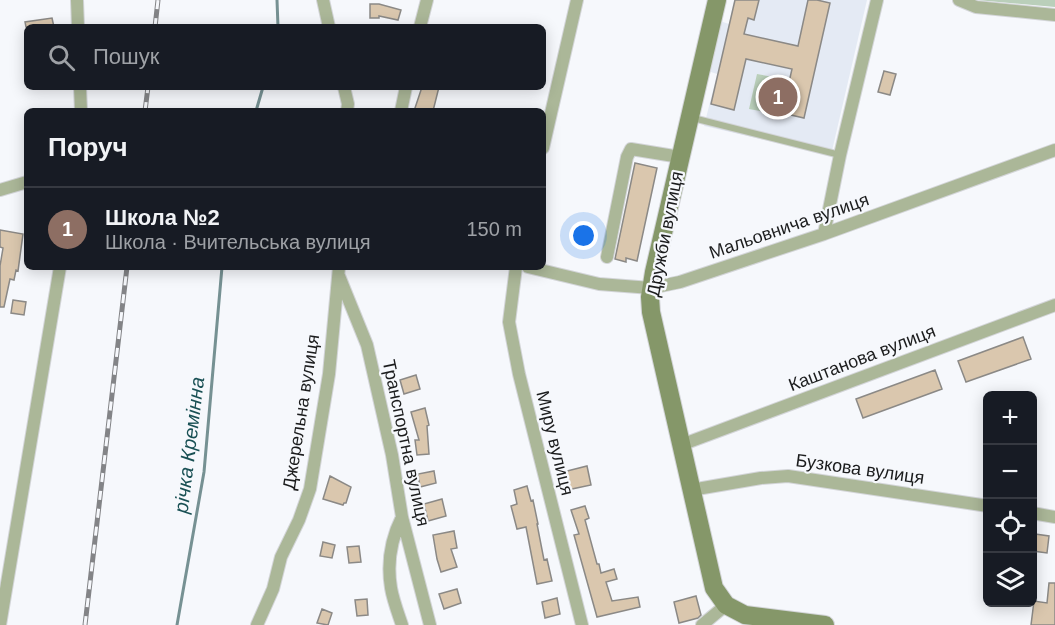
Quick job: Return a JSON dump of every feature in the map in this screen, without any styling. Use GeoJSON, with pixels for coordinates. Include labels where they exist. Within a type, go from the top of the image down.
{"type":"FeatureCollection","features":[{"type":"Feature","properties":{"kind":"street"},"geometry":{"type":"LineString","coordinates":[[77,0],[78,24]]}},
{"type":"Feature","properties":{"kind":"street"},"geometry":{"type":"LineString","coordinates":[[323,0],[328,24]]}},
{"type":"Feature","properties":{"kind":"street"},"geometry":{"type":"LineString","coordinates":[[421,24],[427,0]]}},
{"type":"Feature","properties":{"kind":"street"},"geometry":{"type":"LineString","coordinates":[[546,135],[577,0]]}},
{"type":"Feature","properties":{"kind":"street","name":"Дружби вулиця"},"geometry":{"type":"LineString","coordinates":[[717,0],[650,297],[651,312],[714,588],[726,605]]}},
{"type":"Feature","properties":{"kind":"street"},"geometry":{"type":"LineString","coordinates":[[824,234],[840,155],[876,5],[888,0]]}},
{"type":"Feature","properties":{"kind":"street"},"geometry":{"type":"LineString","coordinates":[[959,0],[976,7],[1055,15]]}},
{"type":"Feature","properties":{"kind":"street"},"geometry":{"type":"LineString","coordinates":[[80,90],[81,108]]}},
{"type":"Feature","properties":{"kind":"street"},"geometry":{"type":"LineString","coordinates":[[345,90],[347,108]]}},
{"type":"Feature","properties":{"kind":"street"},"geometry":{"type":"LineString","coordinates":[[402,108],[405,90]]}},
{"type":"Feature","properties":{"kind":"street"},"geometry":{"type":"LineString","coordinates":[[607,257],[627,157],[631,149],[680,157]]}},
{"type":"Feature","properties":{"kind":"street","name":"Мальовнича вулиця"},"geometry":{"type":"LineString","coordinates":[[541,270],[599,284],[651,288],[680,282],[824,234],[1055,150]]}},
{"type":"Feature","properties":{"kind":"street"},"geometry":{"type":"LineString","coordinates":[[0,190],[24,183]]}},
{"type":"Feature","properties":{"kind":"street"},"geometry":{"type":"LineString","coordinates":[[0,625],[59,270]]}},
{"type":"Feature","properties":{"kind":"street","name":"Транспортна вулиця"},"geometry":{"type":"LineString","coordinates":[[338,270],[367,345],[392,455],[402,517],[430,625]]}},
{"type":"Feature","properties":{"kind":"street","name":"Джерельна вулиця"},"geometry":{"type":"LineString","coordinates":[[257,625],[273,589],[281,557],[299,520],[310,489],[329,374],[338,270]]}},
{"type":"Feature","properties":{"kind":"street","name":"Миру вулиця"},"geometry":{"type":"LineString","coordinates":[[516,270],[510,322],[511,333],[519,374],[582,625]]}},
{"type":"Feature","properties":{"kind":"street","name":"Каштанова вулиця"},"geometry":{"type":"LineString","coordinates":[[681,445],[1055,304]]}},
{"type":"Feature","properties":{"kind":"street","name":"Бузкова вулиця"},"geometry":{"type":"LineString","coordinates":[[691,490],[761,478],[788,476],[983,505]]}},
{"type":"Feature","properties":{"kind":"street"},"geometry":{"type":"LineString","coordinates":[[1037,514],[1055,517]]}},
{"type":"Feature","properties":{"kind":"street"},"geometry":{"type":"LineString","coordinates":[[402,517],[394,533],[390,567],[391,588],[402,625]]}},
{"type":"Feature","properties":{"kind":"street"},"geometry":{"type":"LineString","coordinates":[[702,625],[726,605],[745,615],[825,625]]}},
{"type":"Feature","properties":{"kind":"lane"},"geometry":{"type":"LineString","coordinates":[[690,117],[840,155]]}},
{"type":"Feature","properties":{"kind":"shaded area"},"geometry":{"type":"Polygon","coordinates":[[[734,0],[867,0],[831,155],[704,126],[717,74],[708,71],[720,21],[729,24],[734,0]]]}},
{"type":"Feature","properties":{"kind":"green space"},"geometry":{"type":"Polygon","coordinates":[[[977,0],[1055,0],[1055,7],[977,0]]]}},
{"type":"Feature","properties":{"kind":"green space"},"geometry":{"type":"Polygon","coordinates":[[[757,74],[784,79],[776,114],[749,109],[757,74]]]}},
{"type":"Feature","properties":{"kind":"building"},"geometry":{"type":"Polygon","coordinates":[[[735,0],[759,0],[754,20],[748,18],[744,34],[798,46],[808,0],[830,3],[804,118],[782,113],[792,69],[746,59],[734,110],[711,104],[735,0]]]}},
{"type":"Feature","properties":{"kind":"building"},"geometry":{"type":"Polygon","coordinates":[[[370,4],[401,10],[398,20],[379,16],[379,18],[370,18],[370,4]]]}},
{"type":"Feature","properties":{"kind":"building"},"geometry":{"type":"Polygon","coordinates":[[[52,18],[53,24],[25,24],[25,22],[52,18]]]}},
{"type":"Feature","properties":{"kind":"building"},"geometry":{"type":"Polygon","coordinates":[[[884,71],[896,74],[890,95],[878,92],[884,71]]]}},
{"type":"Feature","properties":{"kind":"building"},"geometry":{"type":"Polygon","coordinates":[[[421,90],[438,90],[434,108],[415,108],[421,90]]]}},
{"type":"Feature","properties":{"kind":"building"},"geometry":{"type":"Polygon","coordinates":[[[635,163],[657,168],[637,261],[626,258],[626,262],[615,259],[635,163]]]}},
{"type":"Feature","properties":{"kind":"building"},"geometry":{"type":"Polygon","coordinates":[[[0,230],[23,234],[18,271],[16,270],[14,280],[10,279],[4,307],[0,307],[0,266],[3,248],[0,247],[0,230]]]}},
{"type":"Feature","properties":{"kind":"building"},"geometry":{"type":"Polygon","coordinates":[[[13,300],[26,302],[24,315],[11,313],[13,300]]]}},
{"type":"Feature","properties":{"kind":"building"},"geometry":{"type":"Polygon","coordinates":[[[1023,337],[1031,359],[966,382],[958,361],[1023,337]]]}},
{"type":"Feature","properties":{"kind":"building"},"geometry":{"type":"Polygon","coordinates":[[[935,370],[942,389],[863,418],[856,399],[935,370]]]}},
{"type":"Feature","properties":{"kind":"building"},"geometry":{"type":"Polygon","coordinates":[[[416,375],[420,389],[404,394],[400,380],[416,375]]]}},
{"type":"Feature","properties":{"kind":"building"},"geometry":{"type":"Polygon","coordinates":[[[425,408],[429,425],[427,426],[429,454],[417,455],[415,440],[419,440],[411,412],[425,408]]]}},
{"type":"Feature","properties":{"kind":"building"},"geometry":{"type":"Polygon","coordinates":[[[587,466],[591,485],[567,490],[563,472],[587,466]]]}},
{"type":"Feature","properties":{"kind":"building"},"geometry":{"type":"Polygon","coordinates":[[[434,471],[436,483],[420,487],[418,474],[434,471]]]}},
{"type":"Feature","properties":{"kind":"building"},"geometry":{"type":"Polygon","coordinates":[[[330,476],[351,487],[346,503],[343,505],[323,499],[330,476]]]}},
{"type":"Feature","properties":{"kind":"building"},"geometry":{"type":"Polygon","coordinates":[[[527,486],[531,501],[533,500],[544,560],[547,559],[552,581],[537,584],[526,527],[517,529],[511,506],[517,504],[514,490],[527,486]]]}},
{"type":"Feature","properties":{"kind":"building"},"geometry":{"type":"Polygon","coordinates":[[[442,499],[446,516],[428,521],[424,504],[442,499]]]}},
{"type":"Feature","properties":{"kind":"building"},"geometry":{"type":"Polygon","coordinates":[[[585,506],[589,518],[585,520],[597,564],[599,564],[601,573],[614,569],[617,579],[606,582],[612,601],[638,597],[640,607],[597,617],[574,535],[579,534],[571,510],[585,506]]]}},
{"type":"Feature","properties":{"kind":"building"},"geometry":{"type":"Polygon","coordinates":[[[454,531],[457,548],[451,549],[457,567],[441,572],[433,535],[454,531]]]}},
{"type":"Feature","properties":{"kind":"building"},"geometry":{"type":"Polygon","coordinates":[[[1037,534],[1049,536],[1047,553],[1037,552],[1037,534]]]}},
{"type":"Feature","properties":{"kind":"building"},"geometry":{"type":"Polygon","coordinates":[[[323,542],[335,545],[332,558],[320,556],[323,542]]]}},
{"type":"Feature","properties":{"kind":"building"},"geometry":{"type":"Polygon","coordinates":[[[359,546],[361,562],[349,563],[347,547],[359,546]]]}},
{"type":"Feature","properties":{"kind":"building"},"geometry":{"type":"Polygon","coordinates":[[[1049,583],[1055,583],[1055,625],[1031,625],[1033,607],[1037,607],[1037,601],[1047,603],[1049,583]]]}},
{"type":"Feature","properties":{"kind":"building"},"geometry":{"type":"Polygon","coordinates":[[[457,589],[461,603],[444,609],[439,594],[457,589]]]}},
{"type":"Feature","properties":{"kind":"building"},"geometry":{"type":"Polygon","coordinates":[[[696,596],[701,615],[679,623],[674,602],[696,596]]]}},
{"type":"Feature","properties":{"kind":"building"},"geometry":{"type":"Polygon","coordinates":[[[557,598],[560,614],[545,618],[542,602],[557,598]]]}},
{"type":"Feature","properties":{"kind":"building"},"geometry":{"type":"Polygon","coordinates":[[[367,599],[368,615],[357,616],[355,600],[367,599]]]}},
{"type":"Feature","properties":{"kind":"building"},"geometry":{"type":"Polygon","coordinates":[[[322,609],[332,613],[328,625],[317,623],[322,609]]]}},
{"type":"Feature","properties":{"kind":"waterway","name":"річка Кремінна"},"geometry":{"type":"LineString","coordinates":[[277,0],[278,24]]}},
{"type":"Feature","properties":{"kind":"waterway","name":"річка Кремінна"},"geometry":{"type":"LineString","coordinates":[[257,108],[262,90]]}},
{"type":"Feature","properties":{"kind":"waterway","name":"річка Кремінна"},"geometry":{"type":"LineString","coordinates":[[177,625],[204,472],[222,270]]}},
{"type":"Feature","properties":{"kind":"railway"},"geometry":{"type":"LineString","coordinates":[[155,24],[158,0]]}},
{"type":"Feature","properties":{"kind":"railway"},"geometry":{"type":"LineString","coordinates":[[145,108],[148,90]]}},
{"type":"Feature","properties":{"kind":"railway"},"geometry":{"type":"LineString","coordinates":[[85,625],[127,270]]}},
{"type":"Feature","properties":{"kind":"place","name":"Школа №2"},"geometry":{"type":"Point","coordinates":[778,97]}}]}
